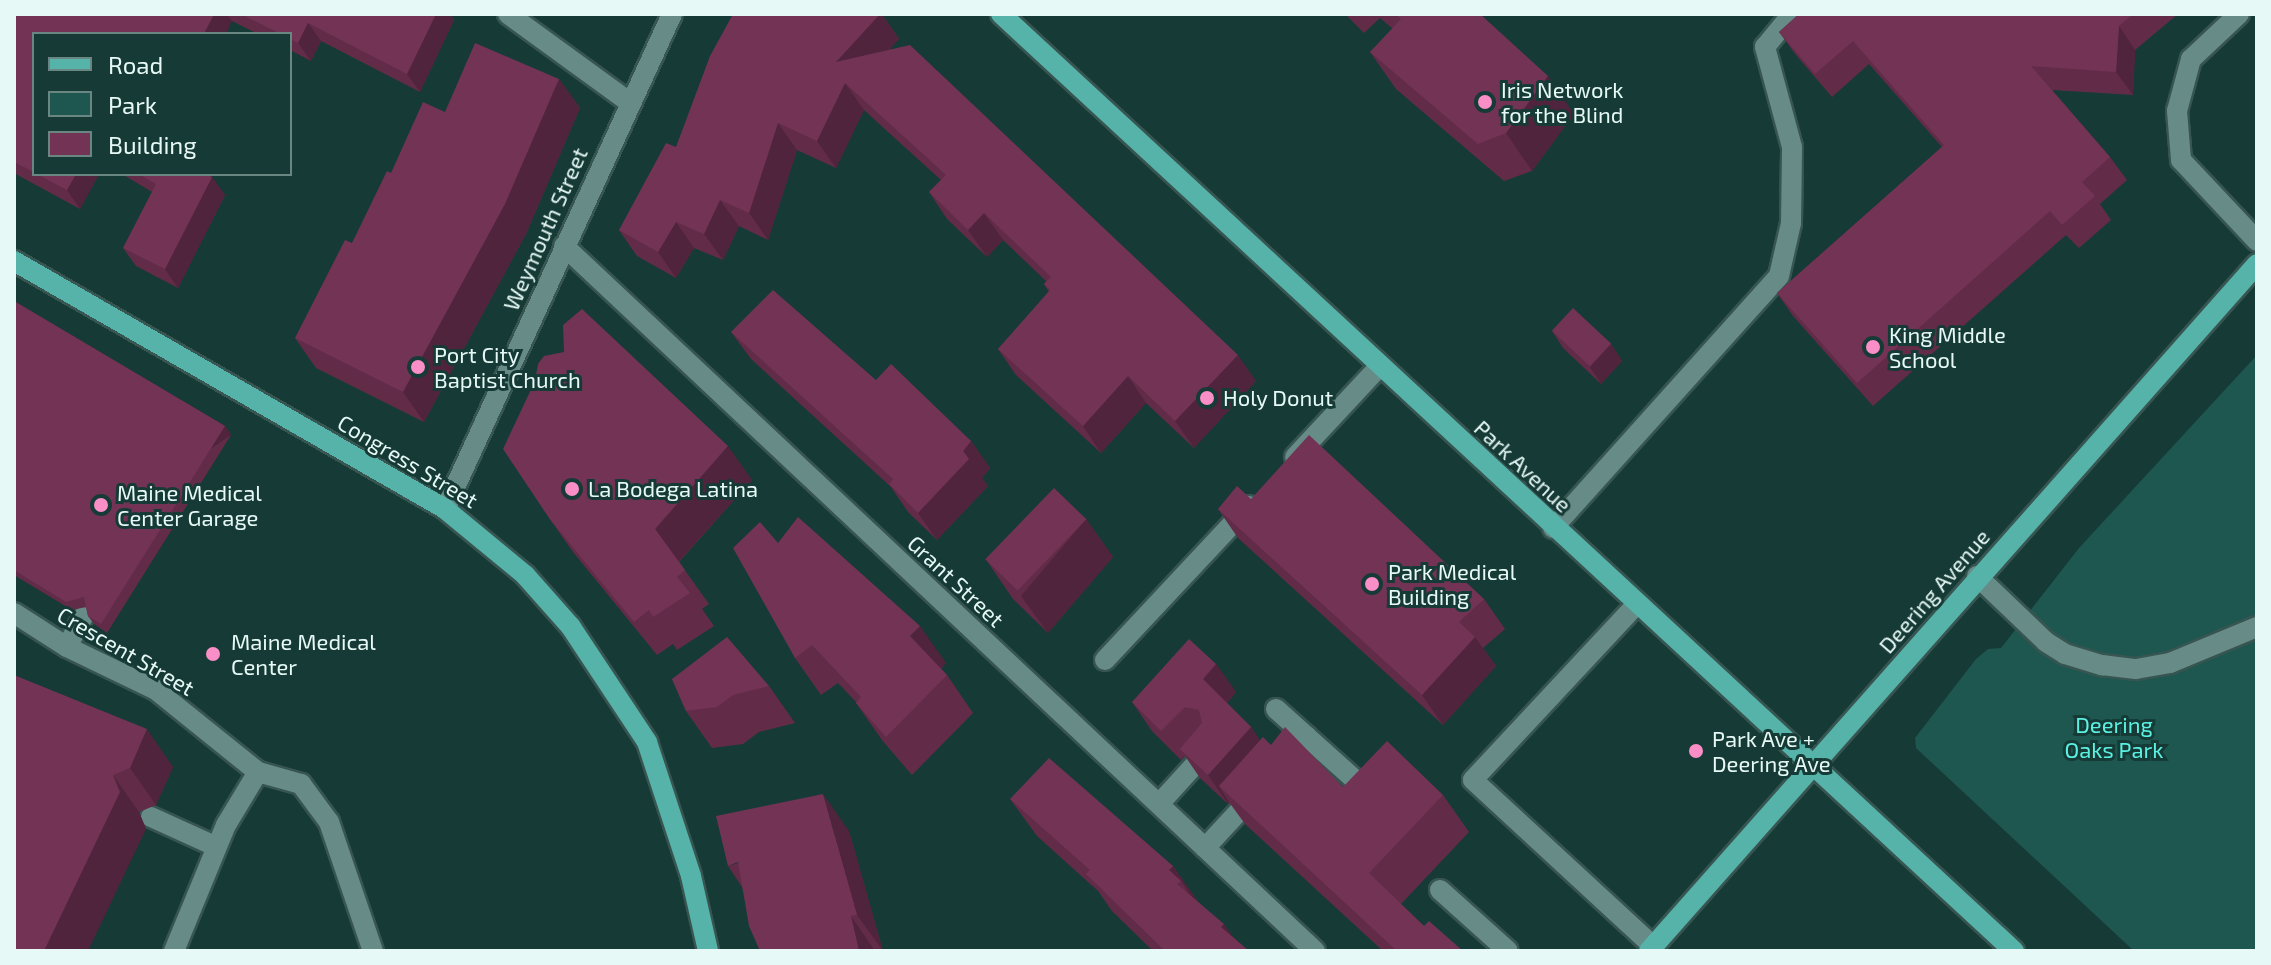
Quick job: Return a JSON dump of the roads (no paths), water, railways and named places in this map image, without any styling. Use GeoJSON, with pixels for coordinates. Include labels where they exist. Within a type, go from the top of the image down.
{"type":"FeatureCollection","features":[{"type":"Feature","properties":{"kind":"main road","name":"Park Avenue"},"geometry":{"type":"LineString","coordinates":[[1001,14],[1811,767],[2014,951]]}},
{"type":"Feature","properties":{"kind":"main road","name":"Congress Street"},"geometry":{"type":"LineString","coordinates":[[14,261],[445,509],[525,575],[612,683],[647,742],[687,863],[708,951]]}},
{"type":"Feature","properties":{"kind":"main road","name":"Deering Avenue"},"geometry":{"type":"LineString","coordinates":[[1651,948],[1977,576],[2257,264]]}},
{"type":"Feature","properties":{"kind":"street"},"geometry":{"type":"LineString","coordinates":[[508,14],[629,102]]}},
{"type":"Feature","properties":{"kind":"street","name":"Weymouth Street"},"geometry":{"type":"LineString","coordinates":[[445,509],[629,102],[672,14]]}},
{"type":"Feature","properties":{"kind":"street"},"geometry":{"type":"LineString","coordinates":[[1553,528],[1779,276],[1791,223],[1792,147],[1765,47],[1792,14]]}},
{"type":"Feature","properties":{"kind":"street"},"geometry":{"type":"LineString","coordinates":[[2239,14],[2191,59],[2177,111],[2181,160],[2257,241]]}},
{"type":"Feature","properties":{"kind":"street","name":"Grant Street"},"geometry":{"type":"LineString","coordinates":[[564,246],[1315,951]]}},
{"type":"Feature","properties":{"kind":"street"},"geometry":{"type":"LineString","coordinates":[[1285,468],[1380,366]]}},
{"type":"Feature","properties":{"kind":"street"},"geometry":{"type":"LineString","coordinates":[[1105,660],[1264,491]]}},
{"type":"Feature","properties":{"kind":"street"},"geometry":{"type":"LineString","coordinates":[[1977,576],[2046,642],[2065,654],[2113,667],[2136,669],[2190,658],[2257,627]]}},
{"type":"Feature","properties":{"kind":"street"},"geometry":{"type":"LineString","coordinates":[[1636,605],[1473,780],[1651,948]]}},
{"type":"Feature","properties":{"kind":"street","name":"Crescent Street"},"geometry":{"type":"LineString","coordinates":[[14,613],[67,647],[156,690],[258,772],[301,784],[329,822],[373,951]]}},
{"type":"Feature","properties":{"kind":"street"},"geometry":{"type":"LineString","coordinates":[[67,647],[83,617]]}},
{"type":"Feature","properties":{"kind":"street"},"geometry":{"type":"LineString","coordinates":[[1276,709],[1364,788]]}},
{"type":"Feature","properties":{"kind":"street"},"geometry":{"type":"LineString","coordinates":[[1205,848],[1307,736]]}},
{"type":"Feature","properties":{"kind":"street"},"geometry":{"type":"LineString","coordinates":[[1159,804],[1210,748]]}},
{"type":"Feature","properties":{"kind":"street"},"geometry":{"type":"LineString","coordinates":[[174,951],[217,847],[258,772]]}},
{"type":"Feature","properties":{"kind":"street"},"geometry":{"type":"LineString","coordinates":[[151,817],[217,847]]}},
{"type":"Feature","properties":{"kind":"street"},"geometry":{"type":"LineString","coordinates":[[1440,890],[1508,951]]}},
{"type":"Feature","properties":{"kind":"place","name":"Iris Network for the Blind"},"geometry":{"type":"Point","coordinates":[1485,102]}},
{"type":"Feature","properties":{"kind":"place","name":"King Middle School"},"geometry":{"type":"Point","coordinates":[1873,347]}},
{"type":"Feature","properties":{"kind":"place","name":"Port City Baptist Church"},"geometry":{"type":"Point","coordinates":[418,367]}},
{"type":"Feature","properties":{"kind":"place","name":"Holy Donut"},"geometry":{"type":"Point","coordinates":[1207,398]}},
{"type":"Feature","properties":{"kind":"place","name":"La Bodega Latina"},"geometry":{"type":"Point","coordinates":[572,489]}},
{"type":"Feature","properties":{"kind":"place","name":"Maine Medical Center Garage"},"geometry":{"type":"Point","coordinates":[101,505]}},
{"type":"Feature","properties":{"kind":"place","name":"Park Medical Building"},"geometry":{"type":"Point","coordinates":[1372,584]}},
{"type":"Feature","properties":{"kind":"place","name":"Maine Medical Center"},"geometry":{"type":"Point","coordinates":[213,654]}},
{"type":"Feature","properties":{"kind":"place","name":"Park Ave + Deering Ave"},"geometry":{"type":"Point","coordinates":[1696,751]}},
{"type":"Feature","properties":{"kind":"park label","name":"Deering Oaks Park"},"geometry":{"type":"Point","coordinates":[2114,736]}}]}
